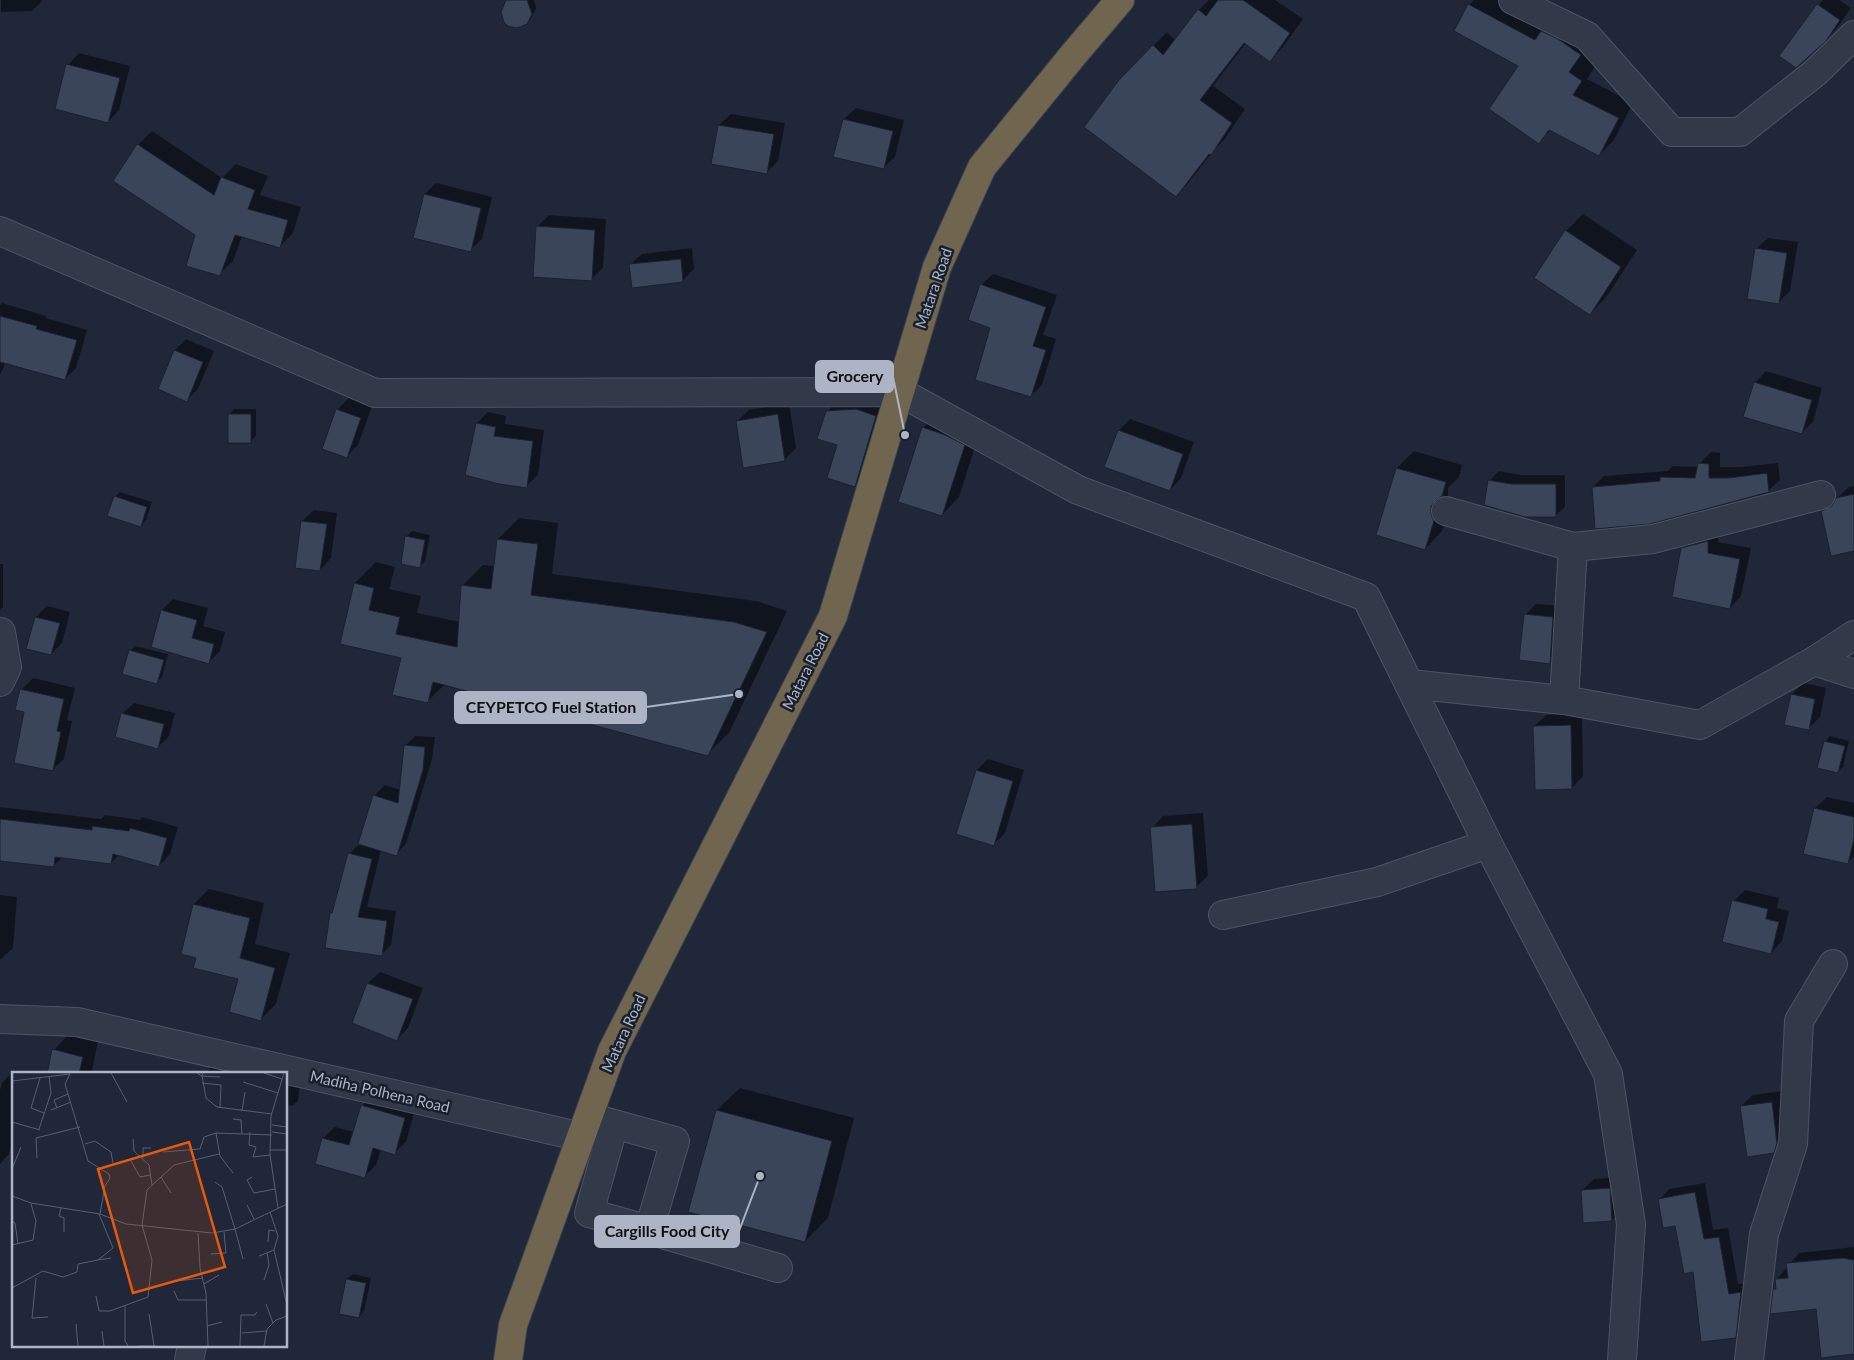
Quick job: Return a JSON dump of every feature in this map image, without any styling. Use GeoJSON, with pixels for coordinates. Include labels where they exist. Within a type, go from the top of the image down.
{"type":"FeatureCollection","features":[{"type":"Feature","properties":{"kind":"highway","name":"Matara Road"},"geometry":{"type":"LineString","coordinates":[[508,1360],[512,1325],[595,1126],[612,1051],[832,616],[937,267],[982,167],[1120,0]]}},
{"type":"Feature","properties":{"kind":"street"},"geometry":{"type":"LineString","coordinates":[[1513,0],[1587,36],[1672,132],[1740,132],[1816,72],[1854,35]]}},
{"type":"Feature","properties":{"kind":"street"},"geometry":{"type":"LineString","coordinates":[[0,231],[376,393],[900,392],[1078,490],[1366,597],[1488,844],[1608,1074],[1631,1224],[1622,1360]]}},
{"type":"Feature","properties":{"kind":"street"},"geometry":{"type":"LineString","coordinates":[[1446,511],[1573,546],[1653,539],[1821,495]]}},
{"type":"Feature","properties":{"kind":"street"},"geometry":{"type":"LineString","coordinates":[[1564,700],[1573,546]]}},
{"type":"Feature","properties":{"kind":"street"},"geometry":{"type":"LineString","coordinates":[[0,632],[7,667],[0,682]]}},
{"type":"Feature","properties":{"kind":"street"},"geometry":{"type":"LineString","coordinates":[[1409,684],[1564,700],[1700,725],[1814,661],[1854,635]]}},
{"type":"Feature","properties":{"kind":"street"},"geometry":{"type":"LineString","coordinates":[[1814,661],[1854,674]]}},
{"type":"Feature","properties":{"kind":"street"},"geometry":{"type":"LineString","coordinates":[[1223,915],[1377,882],[1488,844]]}},
{"type":"Feature","properties":{"kind":"street"},"geometry":{"type":"LineString","coordinates":[[1749,1360],[1764,1234],[1793,1144],[1799,1021],[1833,964]]}},
{"type":"Feature","properties":{"kind":"street","name":"Madiha Polhena Road"},"geometry":{"type":"LineString","coordinates":[[0,1019],[77,1022],[675,1142],[649,1230]]}},
{"type":"Feature","properties":{"kind":"street"},"geometry":{"type":"LineString","coordinates":[[595,1126],[589,1213],[778,1268]]}},
{"type":"Feature","properties":{"kind":"building"},"geometry":{"type":"Polygon","coordinates":[[[506,0],[527,0],[532,14],[527,24],[517,28],[508,26],[504,22],[501,12],[506,0]]]}},
{"type":"Feature","properties":{"kind":"building"},"geometry":{"type":"Polygon","coordinates":[[[1218,0],[1243,0],[1290,33],[1270,62],[1244,43],[1200,100],[1232,123],[1211,155],[1209,154],[1176,197],[1084,127],[1119,80],[1153,45],[1163,55],[1198,9],[1206,16],[1218,0]]]}},
{"type":"Feature","properties":{"kind":"building"},"geometry":{"type":"Polygon","coordinates":[[[1468,4],[1535,40],[1541,31],[1558,39],[1581,55],[1569,72],[1582,81],[1573,95],[1619,118],[1599,156],[1549,130],[1539,144],[1489,109],[1518,66],[1454,31],[1468,4]]]}},
{"type":"Feature","properties":{"kind":"building"},"geometry":{"type":"Polygon","coordinates":[[[1817,4],[1840,20],[1826,41],[1796,68],[1779,56],[1817,4]]]}},
{"type":"Feature","properties":{"kind":"building"},"geometry":{"type":"Polygon","coordinates":[[[66,64],[120,78],[108,123],[55,109],[66,64]]]}},
{"type":"Feature","properties":{"kind":"building"},"geometry":{"type":"Polygon","coordinates":[[[843,119],[893,131],[884,169],[833,157],[843,119]]]}},
{"type":"Feature","properties":{"kind":"building"},"geometry":{"type":"Polygon","coordinates":[[[718,125],[774,134],[767,174],[711,164],[718,125]]]}},
{"type":"Feature","properties":{"kind":"building"},"geometry":{"type":"Polygon","coordinates":[[[137,144],[214,195],[221,177],[255,190],[248,209],[288,220],[280,248],[235,235],[220,276],[186,266],[195,235],[113,181],[137,144]]]}},
{"type":"Feature","properties":{"kind":"building"},"geometry":{"type":"Polygon","coordinates":[[[424,194],[481,208],[471,252],[413,238],[424,194]]]}},
{"type":"Feature","properties":{"kind":"building"},"geometry":{"type":"Polygon","coordinates":[[[536,226],[595,230],[592,281],[533,277],[536,226]]]}},
{"type":"Feature","properties":{"kind":"building"},"geometry":{"type":"Polygon","coordinates":[[[1565,230],[1621,267],[1590,315],[1534,278],[1565,230]]]}},
{"type":"Feature","properties":{"kind":"building"},"geometry":{"type":"Polygon","coordinates":[[[1755,248],[1787,253],[1779,304],[1747,299],[1755,248]]]}},
{"type":"Feature","properties":{"kind":"building"},"geometry":{"type":"Polygon","coordinates":[[[681,259],[683,282],[632,288],[629,264],[681,259]]]}},
{"type":"Feature","properties":{"kind":"building"},"geometry":{"type":"Polygon","coordinates":[[[980,284],[1046,307],[1033,346],[1046,350],[1031,397],[975,380],[990,328],[968,320],[980,284]]]}},
{"type":"Feature","properties":{"kind":"building"},"geometry":{"type":"Polygon","coordinates":[[[0,316],[37,326],[36,329],[77,340],[65,380],[0,362],[0,316]]]}},
{"type":"Feature","properties":{"kind":"building"},"geometry":{"type":"Polygon","coordinates":[[[174,350],[203,362],[187,402],[158,389],[174,350]]]}},
{"type":"Feature","properties":{"kind":"building"},"geometry":{"type":"Polygon","coordinates":[[[1754,382],[1812,400],[1802,434],[1743,417],[1754,382]]]}},
{"type":"Feature","properties":{"kind":"building"},"geometry":{"type":"Polygon","coordinates":[[[336,409],[361,418],[347,458],[322,449],[336,409]]]}},
{"type":"Feature","properties":{"kind":"building"},"geometry":{"type":"Polygon","coordinates":[[[856,409],[876,416],[855,487],[827,478],[837,445],[817,439],[826,411],[856,409]]]}},
{"type":"Feature","properties":{"kind":"building"},"geometry":{"type":"Polygon","coordinates":[[[228,414],[251,414],[251,443],[228,443],[228,414]]]}},
{"type":"Feature","properties":{"kind":"building"},"geometry":{"type":"Polygon","coordinates":[[[778,414],[785,461],[743,468],[736,421],[778,414]]]}},
{"type":"Feature","properties":{"kind":"building"},"geometry":{"type":"Polygon","coordinates":[[[476,423],[496,427],[494,436],[533,441],[527,488],[499,484],[465,475],[476,423]]]}},
{"type":"Feature","properties":{"kind":"building"},"geometry":{"type":"Polygon","coordinates":[[[922,427],[945,435],[965,445],[942,516],[898,502],[922,427]]]}},
{"type":"Feature","properties":{"kind":"building"},"geometry":{"type":"Polygon","coordinates":[[[1118,430],[1183,454],[1170,491],[1104,467],[1118,430]]]}},
{"type":"Feature","properties":{"kind":"building"},"geometry":{"type":"Polygon","coordinates":[[[1698,463],[1709,464],[1709,478],[1729,478],[1767,473],[1769,492],[1650,524],[1595,529],[1592,487],[1660,481],[1660,477],[1695,478],[1698,463]]]}},
{"type":"Feature","properties":{"kind":"building"},"geometry":{"type":"Polygon","coordinates":[[[1396,468],[1446,482],[1442,496],[1431,506],[1431,514],[1434,521],[1425,550],[1376,535],[1396,468]]]}},
{"type":"Feature","properties":{"kind":"building"},"geometry":{"type":"Polygon","coordinates":[[[1488,480],[1511,484],[1556,484],[1556,517],[1525,517],[1484,505],[1488,480]]]}},
{"type":"Feature","properties":{"kind":"building"},"geometry":{"type":"Polygon","coordinates":[[[1854,494],[1854,551],[1831,556],[1821,511],[1832,506],[1836,498],[1854,494]]]}},
{"type":"Feature","properties":{"kind":"building"},"geometry":{"type":"Polygon","coordinates":[[[114,496],[147,507],[141,527],[107,516],[114,496]]]}},
{"type":"Feature","properties":{"kind":"building"},"geometry":{"type":"Polygon","coordinates":[[[301,521],[327,524],[320,571],[295,568],[301,521]]]}},
{"type":"Feature","properties":{"kind":"building"},"geometry":{"type":"Polygon","coordinates":[[[405,536],[425,540],[420,568],[401,564],[405,536]]]}},
{"type":"Feature","properties":{"kind":"building"},"geometry":{"type":"Polygon","coordinates":[[[497,539],[538,544],[531,595],[734,622],[767,632],[708,756],[433,682],[428,703],[392,695],[401,658],[340,644],[354,583],[374,588],[369,610],[400,617],[396,634],[457,647],[461,585],[491,589],[497,539]]]}},
{"type":"Feature","properties":{"kind":"building"},"geometry":{"type":"Polygon","coordinates":[[[1708,541],[1708,553],[1740,559],[1730,609],[1672,597],[1681,548],[1708,541]]]}},
{"type":"Feature","properties":{"kind":"building"},"geometry":{"type":"Polygon","coordinates":[[[161,610],[197,620],[192,638],[214,644],[209,664],[151,647],[161,610]]]}},
{"type":"Feature","properties":{"kind":"building"},"geometry":{"type":"Polygon","coordinates":[[[1524,614],[1553,617],[1550,664],[1519,660],[1524,614]]]}},
{"type":"Feature","properties":{"kind":"building"},"geometry":{"type":"Polygon","coordinates":[[[35,617],[60,623],[51,655],[26,649],[35,617]]]}},
{"type":"Feature","properties":{"kind":"building"},"geometry":{"type":"Polygon","coordinates":[[[129,650],[164,660],[157,684],[122,674],[129,650]]]}},
{"type":"Feature","properties":{"kind":"building"},"geometry":{"type":"Polygon","coordinates":[[[20,689],[64,699],[57,731],[61,732],[53,771],[14,763],[24,712],[15,710],[20,689]]]}},
{"type":"Feature","properties":{"kind":"building"},"geometry":{"type":"Polygon","coordinates":[[[1791,694],[1815,699],[1809,730],[1784,725],[1791,694]]]}},
{"type":"Feature","properties":{"kind":"building"},"geometry":{"type":"Polygon","coordinates":[[[121,713],[164,724],[158,749],[115,737],[121,713]]]}},
{"type":"Feature","properties":{"kind":"building"},"geometry":{"type":"Polygon","coordinates":[[[1571,725],[1572,789],[1535,790],[1533,726],[1571,725]]]}},
{"type":"Feature","properties":{"kind":"building"},"geometry":{"type":"Polygon","coordinates":[[[1824,741],[1845,746],[1838,773],[1817,768],[1824,741]]]}},
{"type":"Feature","properties":{"kind":"building"},"geometry":{"type":"Polygon","coordinates":[[[404,745],[425,747],[423,770],[397,856],[358,844],[373,795],[398,803],[404,745]]]}},
{"type":"Feature","properties":{"kind":"building"},"geometry":{"type":"Polygon","coordinates":[[[976,770],[1013,781],[994,846],[956,834],[976,770]]]}},
{"type":"Feature","properties":{"kind":"building"},"geometry":{"type":"Polygon","coordinates":[[[1814,808],[1854,817],[1854,839],[1848,864],[1803,854],[1814,808]]]}},
{"type":"Feature","properties":{"kind":"building"},"geometry":{"type":"Polygon","coordinates":[[[0,819],[92,830],[92,826],[129,831],[130,828],[167,838],[159,867],[113,854],[111,864],[55,857],[54,867],[0,861],[0,819]]]}},
{"type":"Feature","properties":{"kind":"building"},"geometry":{"type":"Polygon","coordinates":[[[1192,824],[1197,889],[1155,892],[1150,827],[1192,824]]]}},
{"type":"Feature","properties":{"kind":"building"},"geometry":{"type":"Polygon","coordinates":[[[348,853],[372,859],[358,917],[387,921],[382,956],[325,948],[330,913],[332,913],[348,853]]]}},
{"type":"Feature","properties":{"kind":"building"},"geometry":{"type":"Polygon","coordinates":[[[1732,900],[1768,909],[1766,919],[1779,922],[1771,954],[1722,942],[1732,900]]]}},
{"type":"Feature","properties":{"kind":"building"},"geometry":{"type":"Polygon","coordinates":[[[193,904],[250,918],[240,958],[275,968],[261,1021],[229,1012],[238,979],[193,968],[196,958],[181,954],[193,904]]]}},
{"type":"Feature","properties":{"kind":"building"},"geometry":{"type":"Polygon","coordinates":[[[367,983],[413,999],[397,1041],[352,1023],[367,983]]]}},
{"type":"Feature","properties":{"kind":"building"},"geometry":{"type":"Polygon","coordinates":[[[52,1049],[83,1057],[79,1072],[47,1072],[52,1049]]]}},
{"type":"Feature","properties":{"kind":"building"},"geometry":{"type":"Polygon","coordinates":[[[1772,1102],[1777,1143],[1774,1153],[1747,1157],[1740,1106],[1772,1102]]]}},
{"type":"Feature","properties":{"kind":"building"},"geometry":{"type":"Polygon","coordinates":[[[361,1105],[405,1118],[395,1155],[373,1148],[365,1178],[315,1164],[322,1138],[349,1145],[361,1105]]]}},
{"type":"Feature","properties":{"kind":"building"},"geometry":{"type":"Polygon","coordinates":[[[716,1110],[832,1141],[805,1242],[688,1212],[716,1110]]]}},
{"type":"Feature","properties":{"kind":"building"},"geometry":{"type":"Polygon","coordinates":[[[1610,1188],[1612,1221],[1583,1223],[1581,1190],[1610,1188]]]}},
{"type":"Feature","properties":{"kind":"building"},"geometry":{"type":"Polygon","coordinates":[[[1695,1192],[1704,1239],[1719,1237],[1729,1294],[1741,1292],[1736,1338],[1701,1342],[1693,1272],[1684,1274],[1675,1226],[1663,1228],[1658,1199],[1695,1192]]]}},
{"type":"Feature","properties":{"kind":"building"},"geometry":{"type":"Polygon","coordinates":[[[1843,1258],[1854,1260],[1854,1354],[1821,1358],[1816,1309],[1770,1314],[1773,1289],[1776,1289],[1775,1279],[1788,1278],[1786,1263],[1843,1258]]]}},
{"type":"Feature","properties":{"kind":"building"},"geometry":{"type":"Polygon","coordinates":[[[346,1279],[366,1283],[359,1318],[339,1314],[346,1279]]]}},
{"type":"Feature","properties":{"kind":"place","name":"Grocery"},"geometry":{"type":"Point","coordinates":[905,435]}},
{"type":"Feature","properties":{"kind":"place","name":"CEYPETCO Fuel Station"},"geometry":{"type":"Point","coordinates":[739,694]}},
{"type":"Feature","properties":{"kind":"place","name":"Cargills Food City"},"geometry":{"type":"Point","coordinates":[760,1176]}}]}
